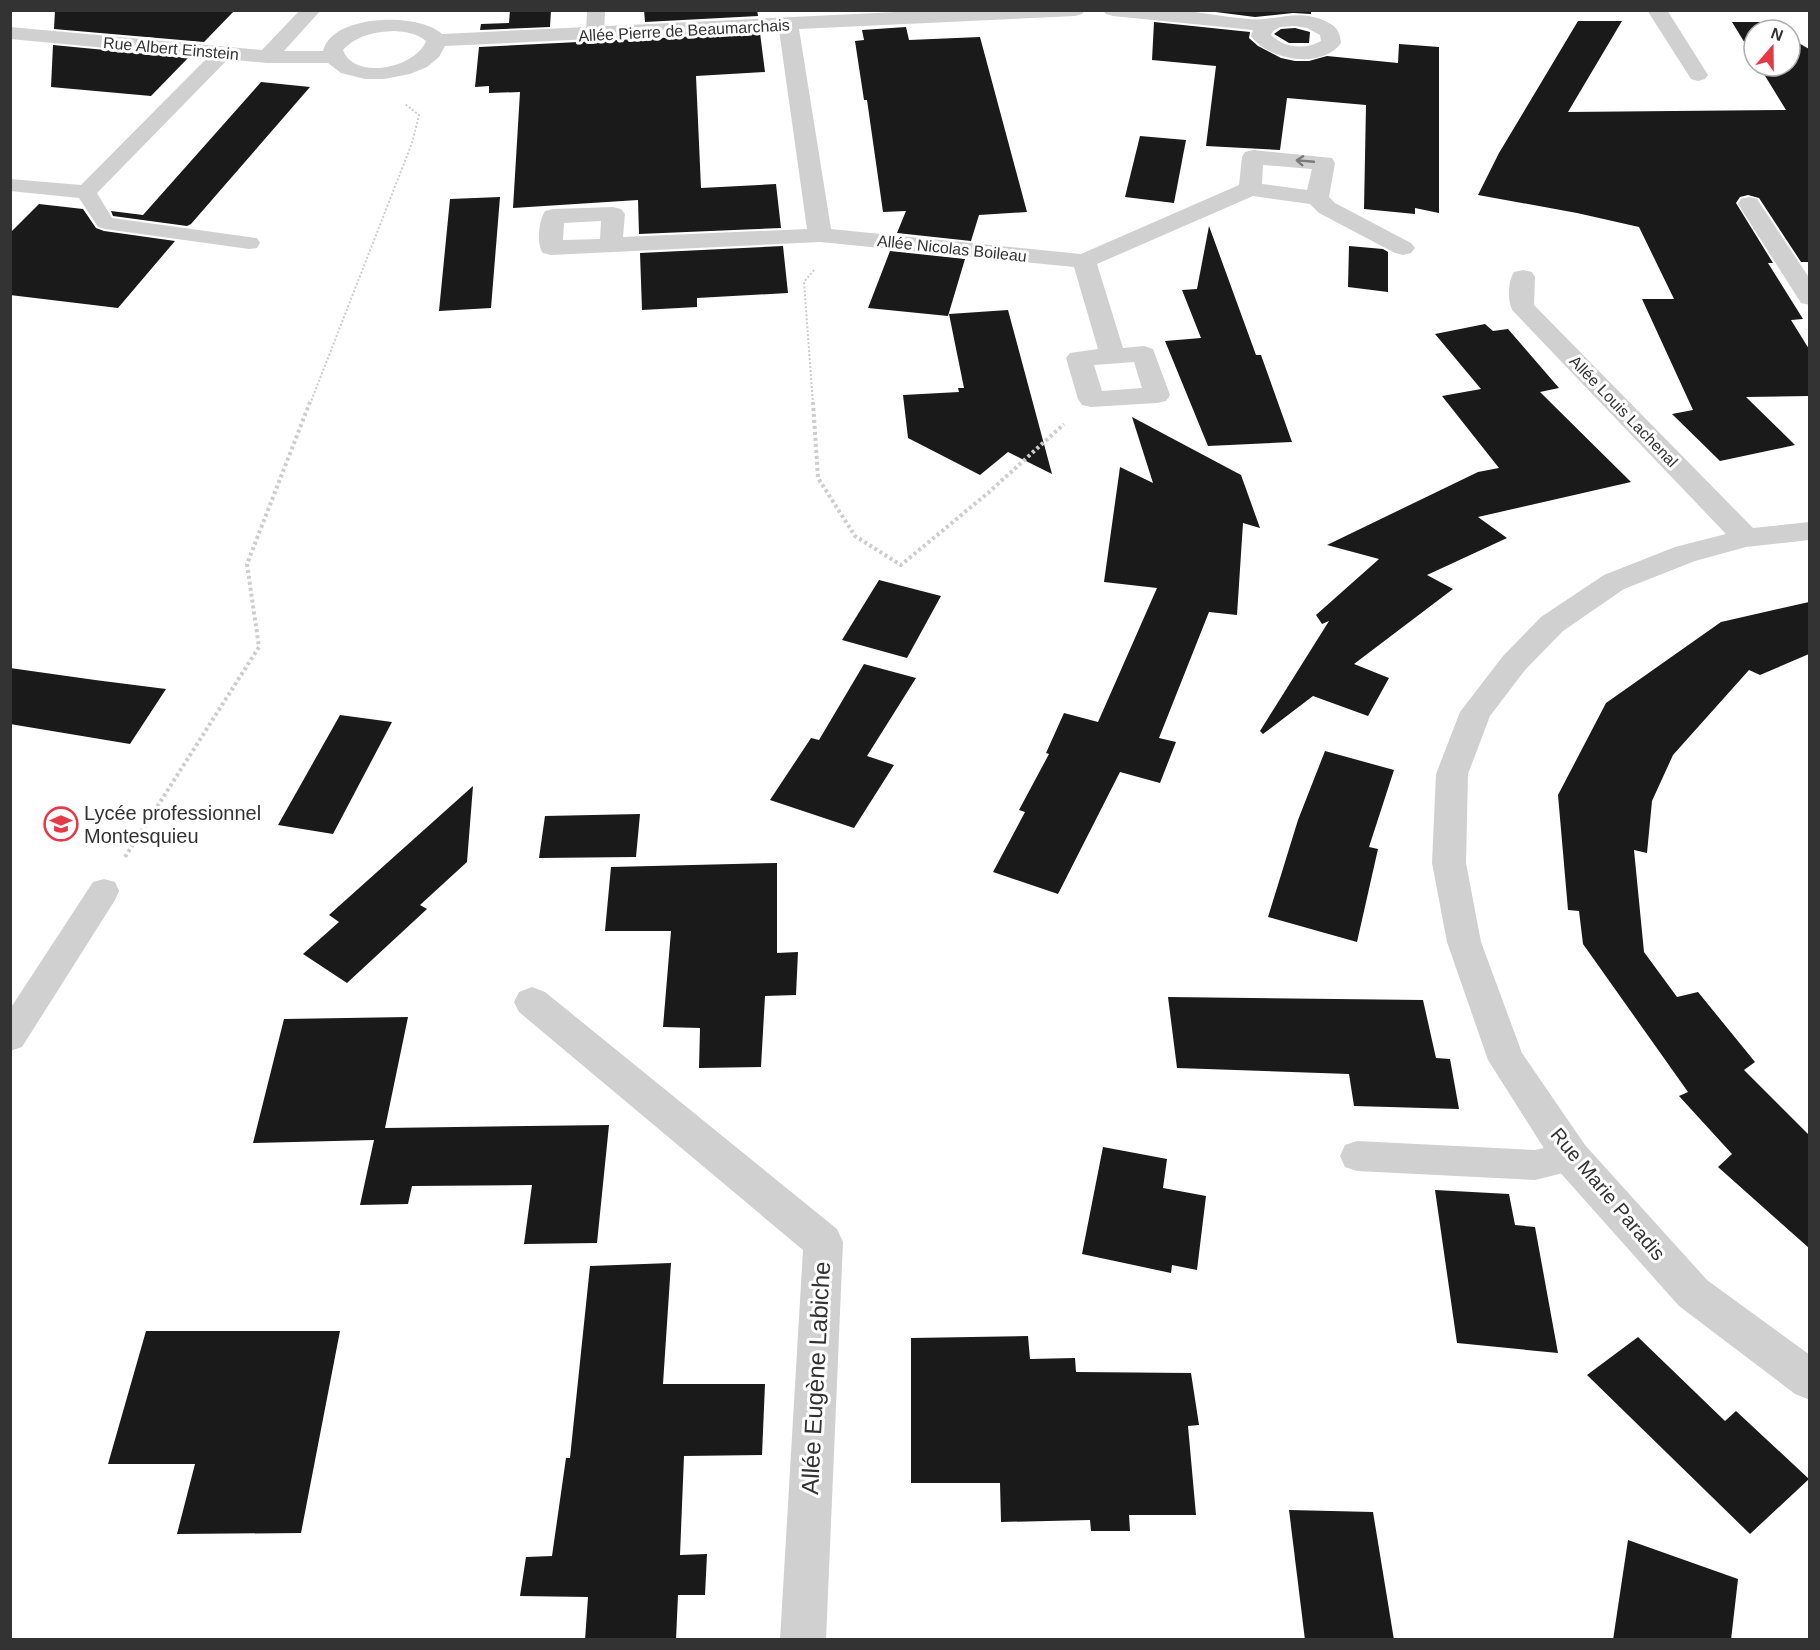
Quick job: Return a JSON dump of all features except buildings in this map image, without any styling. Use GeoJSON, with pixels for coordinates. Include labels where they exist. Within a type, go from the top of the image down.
{"type":"FeatureCollection","features":[{"type":"Feature","properties":{"kind":"street"},"geometry":{"type":"LineString","coordinates":[[267,57],[311,10]]}},
{"type":"Feature","properties":{"kind":"street","name":"Allée Pierre de Beaumarchais"},"geometry":{"type":"LineString","coordinates":[[437,40],[788,26],[1075,10]]}},
{"type":"Feature","properties":{"kind":"street"},"geometry":{"type":"LineString","coordinates":[[1113,10],[1267,25]]}},
{"type":"Feature","properties":{"kind":"street"},"geometry":{"type":"LineString","coordinates":[[1657,10],[1698,75]]}},
{"type":"Feature","properties":{"kind":"street"},"geometry":{"type":"LineString","coordinates":[[377,26],[416,27],[432,34],[437,40],[437,49],[419,64],[384,73],[350,70],[338,64],[333,57],[333,49],[338,42],[362,29],[377,26]]}},
{"type":"Feature","properties":{"kind":"street"},"geometry":{"type":"LineString","coordinates":[[788,26],[820,235]]}},
{"type":"Feature","properties":{"kind":"street","name":"Rue Albert Einstein"},"geometry":{"type":"LineString","coordinates":[[10,33],[267,57],[333,57]]}},
{"type":"Feature","properties":{"kind":"street"},"geometry":{"type":"LineString","coordinates":[[1317,198],[1324,163],[1253,157],[1250,189],[1317,198],[1327,208],[1403,248]]}},
{"type":"Feature","properties":{"kind":"street","name":"Allée Nicolas Boileau"},"geometry":{"type":"LineString","coordinates":[[611,245],[820,235],[1084,261],[1250,189]]}},
{"type":"Feature","properties":{"kind":"street"},"geometry":{"type":"LineString","coordinates":[[1749,204],[1802,274],[1809,298]]}},
{"type":"Feature","properties":{"kind":"street"},"geometry":{"type":"LineString","coordinates":[[1084,261],[1113,356]]}},
{"type":"Feature","properties":{"kind":"street","name":"Allée Louis Lachenal"},"geometry":{"type":"LineString","coordinates":[[1523,277],[1522,306],[1746,538]]}},
{"type":"Feature","properties":{"kind":"street"},"geometry":{"type":"LineString","coordinates":[[1144,354],[1157,395],[1091,399],[1079,358],[1113,356],[1144,354]]}},
{"type":"Feature","properties":{"kind":"street","name":"Rue Marie Paradis"},"geometry":{"type":"LineString","coordinates":[[1809,531],[1746,538],[1685,554],[1614,582],[1552,624],[1514,663],[1476,712],[1452,774],[1449,863],[1464,942],[1506,1060],[1571,1157],[1694,1293],[1809,1380]]}},
{"type":"Feature","properties":{"kind":"street","name":"Allée Eugène Labiche"},"geometry":{"type":"LineString","coordinates":[[532,1002],[823,1242],[803,1640]]}},
{"type":"Feature","properties":{"kind":"lane"},"geometry":{"type":"LineString","coordinates":[[595,35],[596,10]]}},
{"type":"Feature","properties":{"kind":"lane"},"geometry":{"type":"LineString","coordinates":[[86,192],[223,53]]}},
{"type":"Feature","properties":{"kind":"lane"},"geometry":{"type":"LineString","coordinates":[[10,184],[86,192]]}},
{"type":"Feature","properties":{"kind":"lane"},"geometry":{"type":"LineString","coordinates":[[86,192],[105,223],[249,243]]}},
{"type":"Feature","properties":{"kind":"lane"},"geometry":{"type":"LineString","coordinates":[[10,1037],[104,891]]}},
{"type":"Feature","properties":{"kind":"lane"},"geometry":{"type":"LineString","coordinates":[[1357,1156],[1535,1165],[1571,1157]]}},
{"type":"Feature","properties":{"kind":"path"},"geometry":{"type":"LineString","coordinates":[[104,891],[259,647],[247,564],[412,142],[420,115],[401,100]]}},
{"type":"Feature","properties":{"kind":"path"},"geometry":{"type":"LineString","coordinates":[[820,235],[825,256],[804,282],[818,478],[855,536],[901,565],[988,493],[1091,399]]}},
{"type":"Feature","properties":{"kind":"place","name":"Lycée professionnel Montesquieu"},"geometry":{"type":"Point","coordinates":[61,824]}}]}
